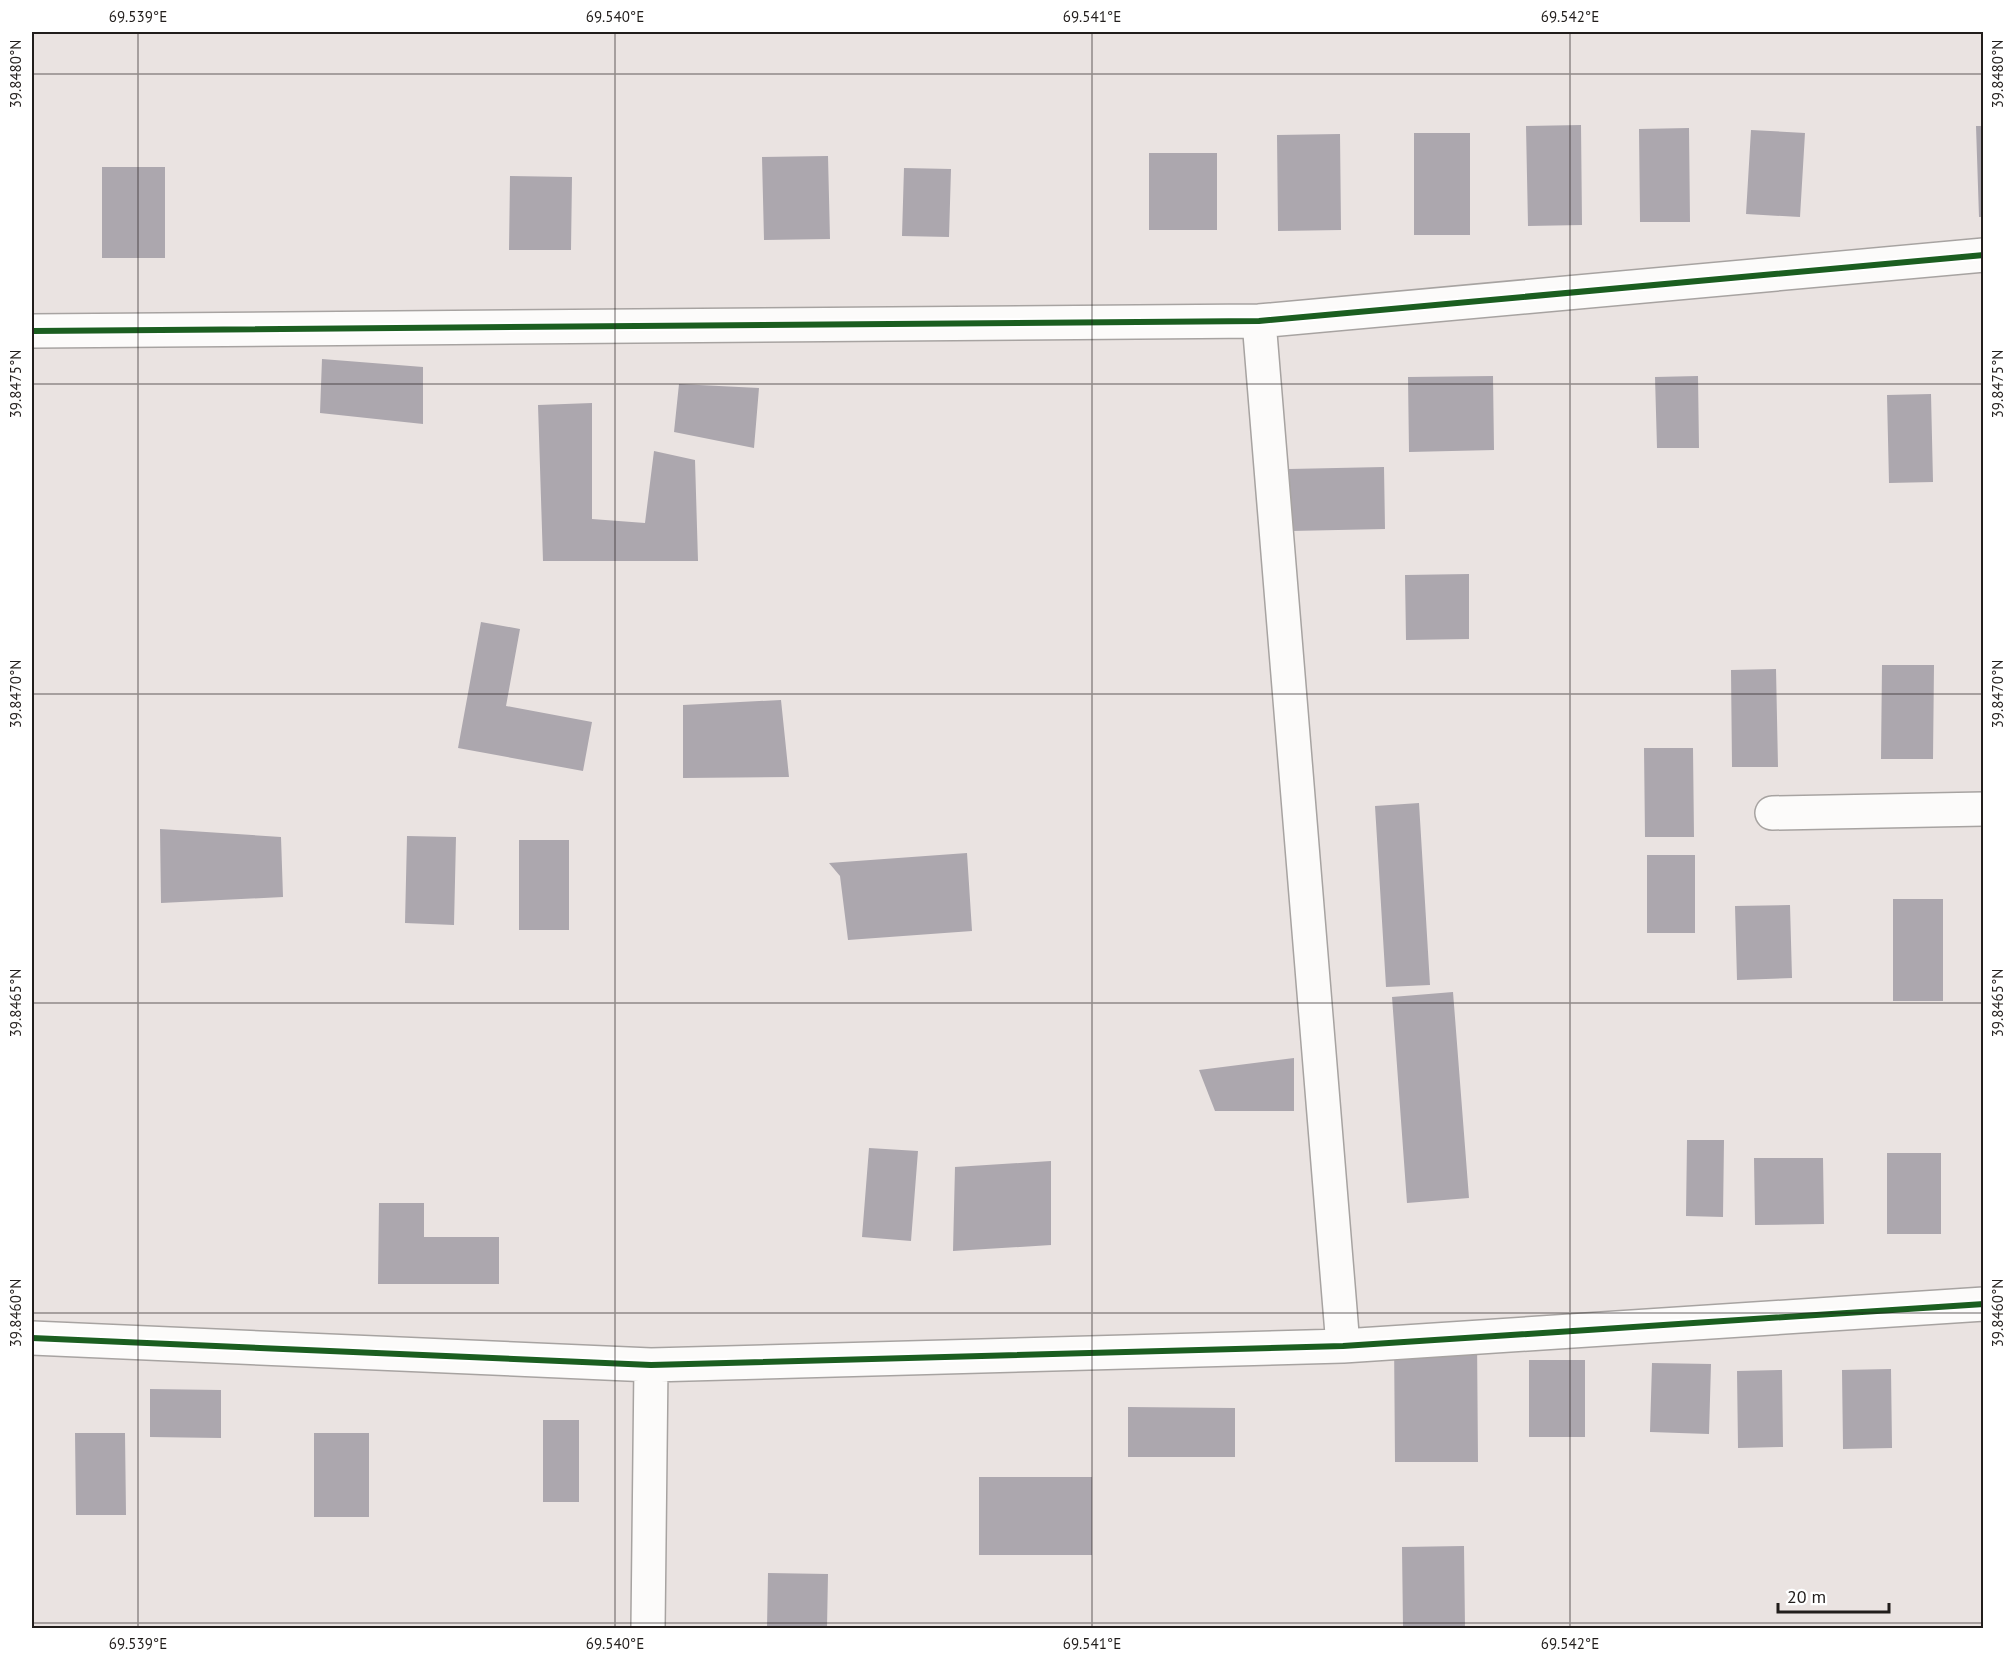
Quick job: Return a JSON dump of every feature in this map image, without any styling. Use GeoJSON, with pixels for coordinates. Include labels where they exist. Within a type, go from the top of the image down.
{"type":"FeatureCollection","features":[{"type":"Feature","properties":{"kind":"street"},"geometry":{"type":"LineString","coordinates":[[32,331],[1259,321],[1983,255]]}},
{"type":"Feature","properties":{"kind":"street"},"geometry":{"type":"LineString","coordinates":[[1259,321],[1343,1346]]}},
{"type":"Feature","properties":{"kind":"street"},"geometry":{"type":"LineString","coordinates":[[1772,813],[1983,809]]}},
{"type":"Feature","properties":{"kind":"street"},"geometry":{"type":"LineString","coordinates":[[32,1338],[651,1365],[1343,1346],[1983,1304]]}},
{"type":"Feature","properties":{"kind":"street"},"geometry":{"type":"LineString","coordinates":[[648,1629],[651,1365]]}},
{"type":"Feature","properties":{"kind":"building"},"geometry":{"type":"Polygon","coordinates":[[[1581,125],[1582,225],[1528,226],[1526,126],[1581,125]]]}},
{"type":"Feature","properties":{"kind":"building"},"geometry":{"type":"Polygon","coordinates":[[[1976,126],[1984,126],[1984,217],[1979,217],[1976,126]]]}},
{"type":"Feature","properties":{"kind":"building"},"geometry":{"type":"Polygon","coordinates":[[[1689,128],[1690,222],[1640,222],[1639,129],[1689,128]]]}},
{"type":"Feature","properties":{"kind":"building"},"geometry":{"type":"Polygon","coordinates":[[[1751,130],[1805,133],[1800,217],[1746,214],[1751,130]]]}},
{"type":"Feature","properties":{"kind":"building"},"geometry":{"type":"Polygon","coordinates":[[[1414,133],[1470,133],[1470,235],[1414,235],[1414,133]]]}},
{"type":"Feature","properties":{"kind":"building"},"geometry":{"type":"Polygon","coordinates":[[[1340,134],[1341,230],[1278,231],[1277,135],[1340,134]]]}},
{"type":"Feature","properties":{"kind":"building"},"geometry":{"type":"Polygon","coordinates":[[[1149,153],[1217,153],[1217,230],[1149,230],[1149,153]]]}},
{"type":"Feature","properties":{"kind":"building"},"geometry":{"type":"Polygon","coordinates":[[[828,156],[830,239],[764,240],[762,157],[828,156]]]}},
{"type":"Feature","properties":{"kind":"building"},"geometry":{"type":"Polygon","coordinates":[[[102,167],[165,167],[165,258],[102,258],[102,167]]]}},
{"type":"Feature","properties":{"kind":"building"},"geometry":{"type":"Polygon","coordinates":[[[904,168],[951,169],[949,237],[902,236],[904,168]]]}},
{"type":"Feature","properties":{"kind":"building"},"geometry":{"type":"Polygon","coordinates":[[[510,176],[572,177],[571,250],[509,250],[510,176]]]}},
{"type":"Feature","properties":{"kind":"building"},"geometry":{"type":"Polygon","coordinates":[[[322,359],[423,367],[423,424],[320,413],[322,359]]]}},
{"type":"Feature","properties":{"kind":"building"},"geometry":{"type":"Polygon","coordinates":[[[1493,376],[1494,450],[1409,452],[1408,377],[1493,376]]]}},
{"type":"Feature","properties":{"kind":"building"},"geometry":{"type":"Polygon","coordinates":[[[1698,376],[1699,448],[1657,448],[1655,377],[1698,376]]]}},
{"type":"Feature","properties":{"kind":"building"},"geometry":{"type":"Polygon","coordinates":[[[679,384],[759,388],[754,448],[674,432],[679,384]]]}},
{"type":"Feature","properties":{"kind":"building"},"geometry":{"type":"Polygon","coordinates":[[[1931,394],[1933,482],[1889,483],[1887,395],[1931,394]]]}},
{"type":"Feature","properties":{"kind":"building"},"geometry":{"type":"Polygon","coordinates":[[[592,403],[592,519],[645,523],[654,451],[695,460],[698,561],[543,561],[538,405],[592,403]]]}},
{"type":"Feature","properties":{"kind":"building"},"geometry":{"type":"Polygon","coordinates":[[[1384,467],[1385,529],[1291,531],[1289,469],[1384,467]]]}},
{"type":"Feature","properties":{"kind":"building"},"geometry":{"type":"Polygon","coordinates":[[[1469,574],[1469,639],[1406,640],[1405,575],[1469,574]]]}},
{"type":"Feature","properties":{"kind":"building"},"geometry":{"type":"Polygon","coordinates":[[[481,622],[520,629],[506,706],[592,722],[583,771],[458,748],[481,622]]]}},
{"type":"Feature","properties":{"kind":"building"},"geometry":{"type":"Polygon","coordinates":[[[1882,665],[1934,665],[1933,759],[1881,759],[1882,665]]]}},
{"type":"Feature","properties":{"kind":"building"},"geometry":{"type":"Polygon","coordinates":[[[1776,669],[1778,767],[1732,767],[1731,670],[1776,669]]]}},
{"type":"Feature","properties":{"kind":"building"},"geometry":{"type":"Polygon","coordinates":[[[781,700],[789,777],[683,778],[683,705],[781,700]]]}},
{"type":"Feature","properties":{"kind":"building"},"geometry":{"type":"Polygon","coordinates":[[[1644,748],[1693,748],[1694,837],[1645,837],[1644,748]]]}},
{"type":"Feature","properties":{"kind":"building"},"geometry":{"type":"Polygon","coordinates":[[[1419,803],[1430,985],[1386,987],[1375,806],[1419,803]]]}},
{"type":"Feature","properties":{"kind":"building"},"geometry":{"type":"Polygon","coordinates":[[[160,829],[281,837],[283,897],[161,903],[160,829]]]}},
{"type":"Feature","properties":{"kind":"building"},"geometry":{"type":"Polygon","coordinates":[[[407,836],[456,837],[454,925],[405,923],[407,836]]]}},
{"type":"Feature","properties":{"kind":"building"},"geometry":{"type":"Polygon","coordinates":[[[519,840],[569,840],[569,930],[519,930],[519,840]]]}},
{"type":"Feature","properties":{"kind":"building"},"geometry":{"type":"Polygon","coordinates":[[[967,853],[972,931],[848,940],[840,876],[829,863],[967,853]]]}},
{"type":"Feature","properties":{"kind":"building"},"geometry":{"type":"Polygon","coordinates":[[[1647,855],[1695,855],[1695,933],[1647,933],[1647,855]]]}},
{"type":"Feature","properties":{"kind":"building"},"geometry":{"type":"Polygon","coordinates":[[[1893,899],[1943,899],[1943,1001],[1893,1001],[1893,899]]]}},
{"type":"Feature","properties":{"kind":"building"},"geometry":{"type":"Polygon","coordinates":[[[1790,905],[1792,978],[1737,980],[1735,906],[1790,905]]]}},
{"type":"Feature","properties":{"kind":"building"},"geometry":{"type":"Polygon","coordinates":[[[1453,992],[1469,1198],[1407,1203],[1392,997],[1453,992]]]}},
{"type":"Feature","properties":{"kind":"building"},"geometry":{"type":"Polygon","coordinates":[[[1294,1058],[1294,1111],[1215,1111],[1199,1070],[1294,1058]]]}},
{"type":"Feature","properties":{"kind":"building"},"geometry":{"type":"Polygon","coordinates":[[[1687,1140],[1724,1140],[1723,1217],[1686,1216],[1687,1140]]]}},
{"type":"Feature","properties":{"kind":"building"},"geometry":{"type":"Polygon","coordinates":[[[869,1148],[918,1151],[911,1241],[862,1237],[869,1148]]]}},
{"type":"Feature","properties":{"kind":"building"},"geometry":{"type":"Polygon","coordinates":[[[1887,1153],[1941,1153],[1941,1234],[1887,1234],[1887,1153]]]}},
{"type":"Feature","properties":{"kind":"building"},"geometry":{"type":"Polygon","coordinates":[[[1754,1158],[1823,1158],[1824,1224],[1755,1225],[1754,1158]]]}},
{"type":"Feature","properties":{"kind":"building"},"geometry":{"type":"Polygon","coordinates":[[[1051,1161],[1051,1245],[953,1251],[955,1167],[1051,1161]]]}},
{"type":"Feature","properties":{"kind":"building"},"geometry":{"type":"Polygon","coordinates":[[[379,1203],[424,1203],[424,1237],[499,1237],[499,1284],[378,1284],[379,1203]]]}},
{"type":"Feature","properties":{"kind":"building"},"geometry":{"type":"Polygon","coordinates":[[[1394,1337],[1477,1337],[1478,1462],[1395,1462],[1394,1337]]]}},
{"type":"Feature","properties":{"kind":"building"},"geometry":{"type":"Polygon","coordinates":[[[1529,1360],[1585,1360],[1585,1437],[1529,1437],[1529,1360]]]}},
{"type":"Feature","properties":{"kind":"building"},"geometry":{"type":"Polygon","coordinates":[[[1652,1363],[1711,1364],[1709,1434],[1650,1432],[1652,1363]]]}},
{"type":"Feature","properties":{"kind":"building"},"geometry":{"type":"Polygon","coordinates":[[[1891,1369],[1892,1448],[1843,1449],[1842,1370],[1891,1369]]]}},
{"type":"Feature","properties":{"kind":"building"},"geometry":{"type":"Polygon","coordinates":[[[1782,1370],[1783,1447],[1738,1448],[1737,1371],[1782,1370]]]}},
{"type":"Feature","properties":{"kind":"building"},"geometry":{"type":"Polygon","coordinates":[[[150,1389],[221,1390],[221,1438],[150,1437],[150,1389]]]}},
{"type":"Feature","properties":{"kind":"building"},"geometry":{"type":"Polygon","coordinates":[[[1128,1407],[1235,1408],[1235,1457],[1128,1457],[1128,1407]]]}},
{"type":"Feature","properties":{"kind":"building"},"geometry":{"type":"Polygon","coordinates":[[[543,1420],[579,1420],[579,1502],[543,1502],[543,1420]]]}},
{"type":"Feature","properties":{"kind":"building"},"geometry":{"type":"Polygon","coordinates":[[[75,1433],[125,1433],[126,1515],[76,1515],[75,1433]]]}},
{"type":"Feature","properties":{"kind":"building"},"geometry":{"type":"Polygon","coordinates":[[[314,1433],[369,1433],[369,1517],[314,1517],[314,1433]]]}},
{"type":"Feature","properties":{"kind":"building"},"geometry":{"type":"Polygon","coordinates":[[[979,1477],[1092,1477],[1092,1555],[979,1555],[979,1477]]]}},
{"type":"Feature","properties":{"kind":"building"},"geometry":{"type":"Polygon","coordinates":[[[1464,1546],[1465,1628],[1403,1628],[1402,1547],[1464,1546]]]}},
{"type":"Feature","properties":{"kind":"building"},"geometry":{"type":"Polygon","coordinates":[[[768,1573],[828,1574],[827,1628],[767,1628],[768,1573]]]}},
{"type":"Feature","properties":{"kind":"cycle path"},"geometry":{"type":"LineString","coordinates":[[32,331],[1259,321],[1984,255]]}},
{"type":"Feature","properties":{"kind":"cycle path"},"geometry":{"type":"LineString","coordinates":[[32,1338],[651,1365],[1343,1346],[1984,1304]]}}]}
